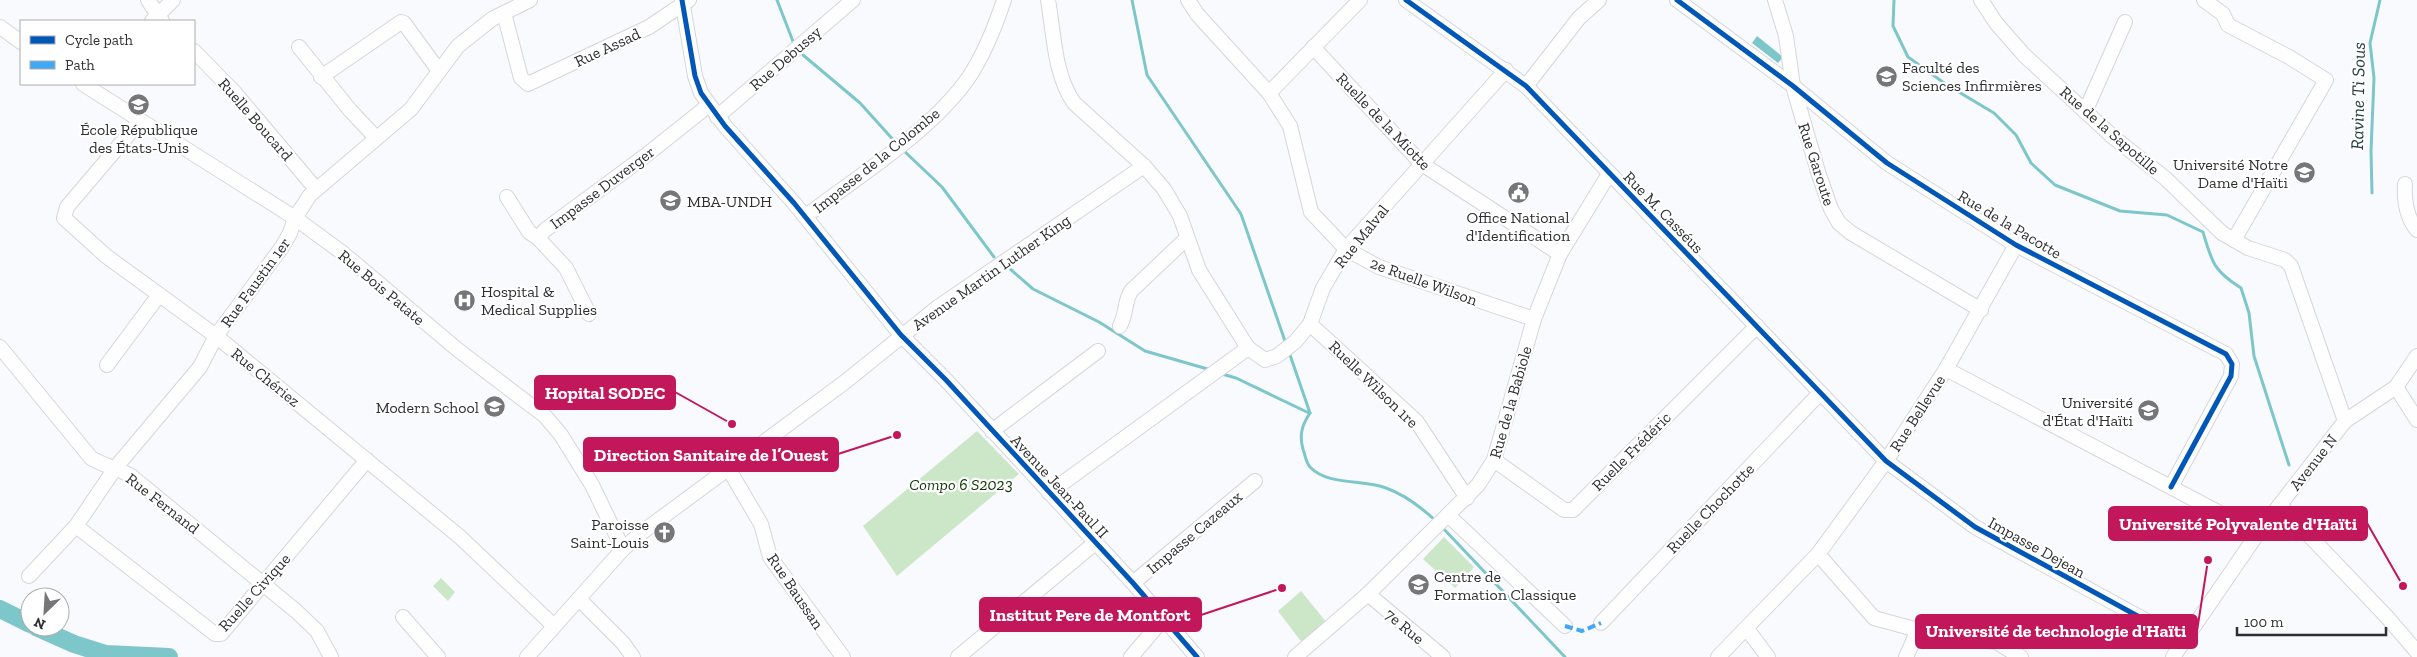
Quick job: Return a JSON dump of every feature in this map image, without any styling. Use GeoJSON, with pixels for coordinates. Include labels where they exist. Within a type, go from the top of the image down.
{"type":"FeatureCollection","features":[{"type":"Feature","properties":{"kind":"street"},"geometry":{"type":"LineString","coordinates":[[148,0],[157,19],[173,0]]}},
{"type":"Feature","properties":{"kind":"street","name":"Rue Faustin 1er"},"geometry":{"type":"LineString","coordinates":[[29,576],[76,526],[116,467],[200,367],[216,336],[282,247],[296,218],[316,189],[420,100],[458,46],[475,30],[530,0]]}},
{"type":"Feature","properties":{"kind":"street","name":"Rue Debussy"},"geometry":{"type":"LineString","coordinates":[[717,117],[853,0]]}},
{"type":"Feature","properties":{"kind":"street","name":"Impasse de la Colombe"},"geometry":{"type":"LineString","coordinates":[[806,216],[900,145],[936,114],[969,76],[991,38],[1004,0]]}},
{"type":"Feature","properties":{"kind":"street"},"geometry":{"type":"LineString","coordinates":[[1048,0],[1061,80],[1068,95],[1074,103],[1144,166],[1164,189],[1180,216],[1186,239],[1199,270],[1248,348],[1049,493]]}},
{"type":"Feature","properties":{"kind":"street","name":"2e Ruelle Wilson"},"geometry":{"type":"LineString","coordinates":[[1188,0],[1197,14],[1269,93],[1290,126],[1311,212],[1346,249],[1379,267],[1534,319]]}},
{"type":"Feature","properties":{"kind":"street"},"geometry":{"type":"LineString","coordinates":[[1269,93],[1360,0]]}},
{"type":"Feature","properties":{"kind":"street","name":"Rue M. Casséus"},"geometry":{"type":"LineString","coordinates":[[1406,0],[1526,86],[1886,461]]}},
{"type":"Feature","properties":{"kind":"street"},"geometry":{"type":"LineString","coordinates":[[1526,86],[1579,18],[1599,0]]}},
{"type":"Feature","properties":{"kind":"street","name":"Rue de la Pacotte"},"geometry":{"type":"LineString","coordinates":[[1677,0],[1793,86],[1887,163],[2016,245],[2226,354],[2230,359],[2233,370],[2231,376],[2171,487]]}},
{"type":"Feature","properties":{"kind":"street","name":"Rue Garoute"},"geometry":{"type":"LineString","coordinates":[[1775,0],[1786,36],[1793,86],[1819,175],[1831,209],[1839,223],[1850,233],[1981,310]]}},
{"type":"Feature","properties":{"kind":"street","name":"Rue de la Sapotille"},"geometry":{"type":"LineString","coordinates":[[1981,0],[1996,23],[2024,55],[2085,112],[2165,178],[2222,233],[2248,248],[2285,260],[2291,266],[2345,421]]}},
{"type":"Feature","properties":{"kind":"street"},"geometry":{"type":"LineString","coordinates":[[2204,0],[2223,14],[2228,25],[2289,57],[2326,80],[2234,240]]}},
{"type":"Feature","properties":{"kind":"street","name":"Rue Assad"},"geometry":{"type":"LineString","coordinates":[[504,13],[521,78],[528,84],[649,27],[685,2]]}},
{"type":"Feature","properties":{"kind":"street","name":"Avenue Jean-Paul II"},"geometry":{"type":"LineString","coordinates":[[685,2],[695,76],[701,93],[717,117],[806,216],[902,335],[946,380],[1133,583],[1197,657]]}},
{"type":"Feature","properties":{"kind":"street"},"geometry":{"type":"LineString","coordinates":[[321,77],[401,22],[404,23],[440,71]]}},
{"type":"Feature","properties":{"kind":"street"},"geometry":{"type":"LineString","coordinates":[[2085,112],[2125,22]]}},
{"type":"Feature","properties":{"kind":"street"},"geometry":{"type":"LineString","coordinates":[[0,27],[20,41]]}},
{"type":"Feature","properties":{"kind":"street"},"geometry":{"type":"LineString","coordinates":[[299,47],[321,77],[376,138]]}},
{"type":"Feature","properties":{"kind":"street","name":"Ruelle de la Miotte"},"geometry":{"type":"LineString","coordinates":[[1313,47],[1422,164],[1560,254]]}},
{"type":"Feature","properties":{"kind":"street","name":"Ruelle Boucard"},"geometry":{"type":"LineString","coordinates":[[195,51],[235,93],[316,189]]}},
{"type":"Feature","properties":{"kind":"street","name":"Rue Malval"},"geometry":{"type":"LineString","coordinates":[[1248,348],[1265,360],[1278,356],[1295,342],[1310,324],[1323,288],[1346,249],[1506,70]]}},
{"type":"Feature","properties":{"kind":"street","name":"Rue Bois Patate"},"geometry":{"type":"LineString","coordinates":[[90,86],[140,121],[296,218],[344,254],[458,350],[545,416],[561,436],[592,485],[623,549]]}},
{"type":"Feature","properties":{"kind":"street","name":"Impasse Duverger"},"geometry":{"type":"LineString","coordinates":[[507,197],[529,232],[538,238],[709,105]]}},
{"type":"Feature","properties":{"kind":"street","name":"Rue Chériez"},"geometry":{"type":"LineString","coordinates":[[140,121],[67,207],[64,218],[106,256],[216,336],[460,537],[554,626]]}},
{"type":"Feature","properties":{"kind":"street","name":"Avenue Martin Luther King"},"geometry":{"type":"LineString","coordinates":[[527,657],[623,549],[685,499],[845,382],[938,307],[1144,166]]}},
{"type":"Feature","properties":{"kind":"street","name":"Rue de la Babiole"},"geometry":{"type":"LineString","coordinates":[[1295,657],[1368,594],[1478,485],[1494,460],[1534,319],[1560,254],[1609,174]]}},
{"type":"Feature","properties":{"kind":"street"},"geometry":{"type":"LineString","coordinates":[[2405,184],[2404,200],[2411,222],[2417,230]]}},
{"type":"Feature","properties":{"kind":"street"},"geometry":{"type":"LineString","coordinates":[[538,238],[566,268],[589,314]]}},
{"type":"Feature","properties":{"kind":"street"},"geometry":{"type":"LineString","coordinates":[[1120,326],[1127,313],[1126,300],[1131,291],[1186,239]]}},
{"type":"Feature","properties":{"kind":"street","name":"Rue Bellevue"},"geometry":{"type":"LineString","coordinates":[[1718,657],[1818,554],[1886,461],[1946,369],[2016,245]]}},
{"type":"Feature","properties":{"kind":"street"},"geometry":{"type":"LineString","coordinates":[[106,366],[159,295]]}},
{"type":"Feature","properties":{"kind":"street","name":"Ruelle Wilson 1re"},"geometry":{"type":"LineString","coordinates":[[1310,324],[1417,422],[1467,498]]}},
{"type":"Feature","properties":{"kind":"street","name":"Ruelle Frédéric"},"geometry":{"type":"LineString","coordinates":[[1494,460],[1564,510],[1573,510],[1757,326]]}},
{"type":"Feature","properties":{"kind":"street","name":"Rue Fernand"},"geometry":{"type":"LineString","coordinates":[[0,347],[91,458],[103,465],[116,467],[160,498],[264,584],[317,631],[331,657]]}},
{"type":"Feature","properties":{"kind":"street"},"geometry":{"type":"LineString","coordinates":[[992,432],[1098,351]]}},
{"type":"Feature","properties":{"kind":"street","name":"Avenue N"},"geometry":{"type":"LineString","coordinates":[[2173,657],[2258,533],[2345,421],[2396,387],[2417,356]]}},
{"type":"Feature","properties":{"kind":"street"},"geometry":{"type":"LineString","coordinates":[[1946,369],[2258,533]]}},
{"type":"Feature","properties":{"kind":"street"},"geometry":{"type":"LineString","coordinates":[[2396,387],[2417,420]]}},
{"type":"Feature","properties":{"kind":"street","name":"Ruelle Chochotte"},"geometry":{"type":"LineString","coordinates":[[1601,622],[1820,393]]}},
{"type":"Feature","properties":{"kind":"street","name":"Ruelle Civique"},"geometry":{"type":"LineString","coordinates":[[76,526],[215,634],[221,634],[367,460]]}},
{"type":"Feature","properties":{"kind":"street","name":"Impasse Dejean"},"geometry":{"type":"LineString","coordinates":[[1886,461],[1975,527],[2185,642]]}},
{"type":"Feature","properties":{"kind":"street","name":"Rue Baussan"},"geometry":{"type":"LineString","coordinates":[[728,468],[761,524],[770,557],[842,657]]}},
{"type":"Feature","properties":{"kind":"street","name":"Impasse Cazeaux"},"geometry":{"type":"LineString","coordinates":[[1133,583],[1255,481]]}},
{"type":"Feature","properties":{"kind":"street"},"geometry":{"type":"LineString","coordinates":[[2280,505],[2387,617],[2417,652]]}},
{"type":"Feature","properties":{"kind":"street"},"geometry":{"type":"LineString","coordinates":[[1442,521],[1565,626]]}},
{"type":"Feature","properties":{"kind":"street"},"geometry":{"type":"LineString","coordinates":[[958,657],[1095,543]]}},
{"type":"Feature","properties":{"kind":"street"},"geometry":{"type":"LineString","coordinates":[[1818,554],[1874,618],[1918,630],[1996,642],[2021,657]]}},
{"type":"Feature","properties":{"kind":"street","name":"7e Rue"},"geometry":{"type":"LineString","coordinates":[[1368,594],[1443,657]]}},
{"type":"Feature","properties":{"kind":"street"},"geometry":{"type":"LineString","coordinates":[[579,599],[623,643],[633,657]]}},
{"type":"Feature","properties":{"kind":"street"},"geometry":{"type":"LineString","coordinates":[[403,617],[438,657]]}},
{"type":"Feature","properties":{"kind":"street"},"geometry":{"type":"LineString","coordinates":[[1130,657],[1164,618]]}},
{"type":"Feature","properties":{"kind":"street"},"geometry":{"type":"LineString","coordinates":[[1747,629],[1768,657]]}},
{"type":"Feature","properties":{"kind":"street"},"geometry":{"type":"LineString","coordinates":[[1906,657],[1918,630]]}},
{"type":"Feature","properties":{"kind":"green space","name":"Compo 6 S2023"},"geometry":{"type":"Polygon","coordinates":[[[977,431],[1019,474],[897,576],[863,526],[977,431]]]}},
{"type":"Feature","properties":{"kind":"green space"},"geometry":{"type":"Polygon","coordinates":[[[1444,537],[1474,567],[1455,588],[1423,559],[1444,537]]]}},
{"type":"Feature","properties":{"kind":"green space"},"geometry":{"type":"Polygon","coordinates":[[[441,578],[455,592],[448,601],[433,586],[441,578]]]}},
{"type":"Feature","properties":{"kind":"green space"},"geometry":{"type":"Polygon","coordinates":[[[1301,591],[1327,623],[1303,644],[1278,611],[1301,591]]]}},
{"type":"Feature","properties":{"kind":"water"},"geometry":{"type":"Polygon","coordinates":[[[1757,36],[1783,57],[1778,63],[1752,43],[1757,36]]]}},
{"type":"Feature","properties":{"kind":"waterway"},"geometry":{"type":"LineString","coordinates":[[777,0],[794,44]]}},
{"type":"Feature","properties":{"kind":"waterway"},"geometry":{"type":"LineString","coordinates":[[1132,0],[1147,75],[1241,214],[1286,344]]}},
{"type":"Feature","properties":{"kind":"waterway"},"geometry":{"type":"LineString","coordinates":[[1894,0],[1893,26],[1908,57],[1947,85],[1994,113],[2016,135],[2031,163],[2055,185],[2120,211],[2167,215],[2203,232],[2212,259],[2219,271],[2241,288],[2249,313],[2254,356],[2289,465]]}},
{"type":"Feature","properties":{"kind":"waterway","name":"Ravine Ti Sous"},"geometry":{"type":"LineString","coordinates":[[2372,193],[2371,151],[2374,78],[2370,43],[2380,0]]}},
{"type":"Feature","properties":{"kind":"waterway"},"geometry":{"type":"LineString","coordinates":[[803,55],[860,103],[897,144]]}},
{"type":"Feature","properties":{"kind":"waterway"},"geometry":{"type":"LineString","coordinates":[[903,150],[942,187],[994,257]]}},
{"type":"Feature","properties":{"kind":"waterway"},"geometry":{"type":"LineString","coordinates":[[1009,268],[1033,289],[1099,322],[1145,351],[1211,370]]}},
{"type":"Feature","properties":{"kind":"waterway"},"geometry":{"type":"LineString","coordinates":[[1289,352],[1310,413]]}},
{"type":"Feature","properties":{"kind":"waterway"},"geometry":{"type":"LineString","coordinates":[[1222,374],[1236,378],[1309,413]]}},
{"type":"Feature","properties":{"kind":"waterway"},"geometry":{"type":"LineString","coordinates":[[1310,413],[1303,426],[1301,435],[1303,449],[1310,467],[1317,473],[1336,480],[1377,485],[1386,488],[1412,502],[1436,521]]}},
{"type":"Feature","properties":{"kind":"waterway"},"geometry":{"type":"LineString","coordinates":[[1441,526],[1565,657]]}},
{"type":"Feature","properties":{"kind":"waterway"},"geometry":{"type":"LineString","coordinates":[[0,609],[20,619]]}},
{"type":"Feature","properties":{"kind":"waterway"},"geometry":{"type":"LineString","coordinates":[[58,637],[106,654],[169,657]]}},
{"type":"Feature","properties":{"kind":"marked path"},"geometry":{"type":"LineString","coordinates":[[1565,626],[1582,631],[1601,623]]}},
{"type":"Feature","properties":{"kind":"cycle path"},"geometry":{"type":"LineString","coordinates":[[682,0],[695,76],[701,93],[725,126],[794,203],[901,335],[946,380],[1133,583],[1197,657]]}},
{"type":"Feature","properties":{"kind":"cycle path"},"geometry":{"type":"LineString","coordinates":[[1406,0],[1526,86],[1886,461],[1975,527],[2185,642]]}},
{"type":"Feature","properties":{"kind":"cycle path"},"geometry":{"type":"LineString","coordinates":[[1677,0],[1793,86],[1887,163],[2016,245],[2226,354],[2232,364],[2231,376],[2171,487]]}},
{"type":"Feature","properties":{"kind":"place","name":"Faculté des Sciences Infirmières"},"geometry":{"type":"Point","coordinates":[1886,76]}},
{"type":"Feature","properties":{"kind":"place","name":"École République des États-Unis"},"geometry":{"type":"Point","coordinates":[139,105]}},
{"type":"Feature","properties":{"kind":"place","name":"Université Notre Dame d'Haïti"},"geometry":{"type":"Point","coordinates":[2304,173]}},
{"type":"Feature","properties":{"kind":"place","name":"Office National d'Identification"},"geometry":{"type":"Point","coordinates":[1518,193]}},
{"type":"Feature","properties":{"kind":"place","name":"MBA-UNDH"},"geometry":{"type":"Point","coordinates":[671,201]}},
{"type":"Feature","properties":{"kind":"place","name":"Hospital & Medical Supplies"},"geometry":{"type":"Point","coordinates":[465,300]}},
{"type":"Feature","properties":{"kind":"place","name":"Modern School"},"geometry":{"type":"Point","coordinates":[495,407]}},
{"type":"Feature","properties":{"kind":"place","name":"Université d'État d'Haïti"},"geometry":{"type":"Point","coordinates":[2149,411]}},
{"type":"Feature","properties":{"kind":"place","name":"Hopital SODEC"},"geometry":{"type":"Point","coordinates":[732,424]}},
{"type":"Feature","properties":{"kind":"place","name":"Direction Sanitaire de l’Ouest"},"geometry":{"type":"Point","coordinates":[897,435]}},
{"type":"Feature","properties":{"kind":"place","name":"Paroisse Saint-Louis"},"geometry":{"type":"Point","coordinates":[665,533]}},
{"type":"Feature","properties":{"kind":"place","name":"Université de technologie d'Haïti"},"geometry":{"type":"Point","coordinates":[2208,560]}},
{"type":"Feature","properties":{"kind":"place","name":"Centre de Formation Classique"},"geometry":{"type":"Point","coordinates":[1418,585]}},
{"type":"Feature","properties":{"kind":"place","name":"Université Polyvalente d'Haïti"},"geometry":{"type":"Point","coordinates":[2403,586]}},
{"type":"Feature","properties":{"kind":"place","name":"Institut Pere de Montfort"},"geometry":{"type":"Point","coordinates":[1282,588]}}]}
